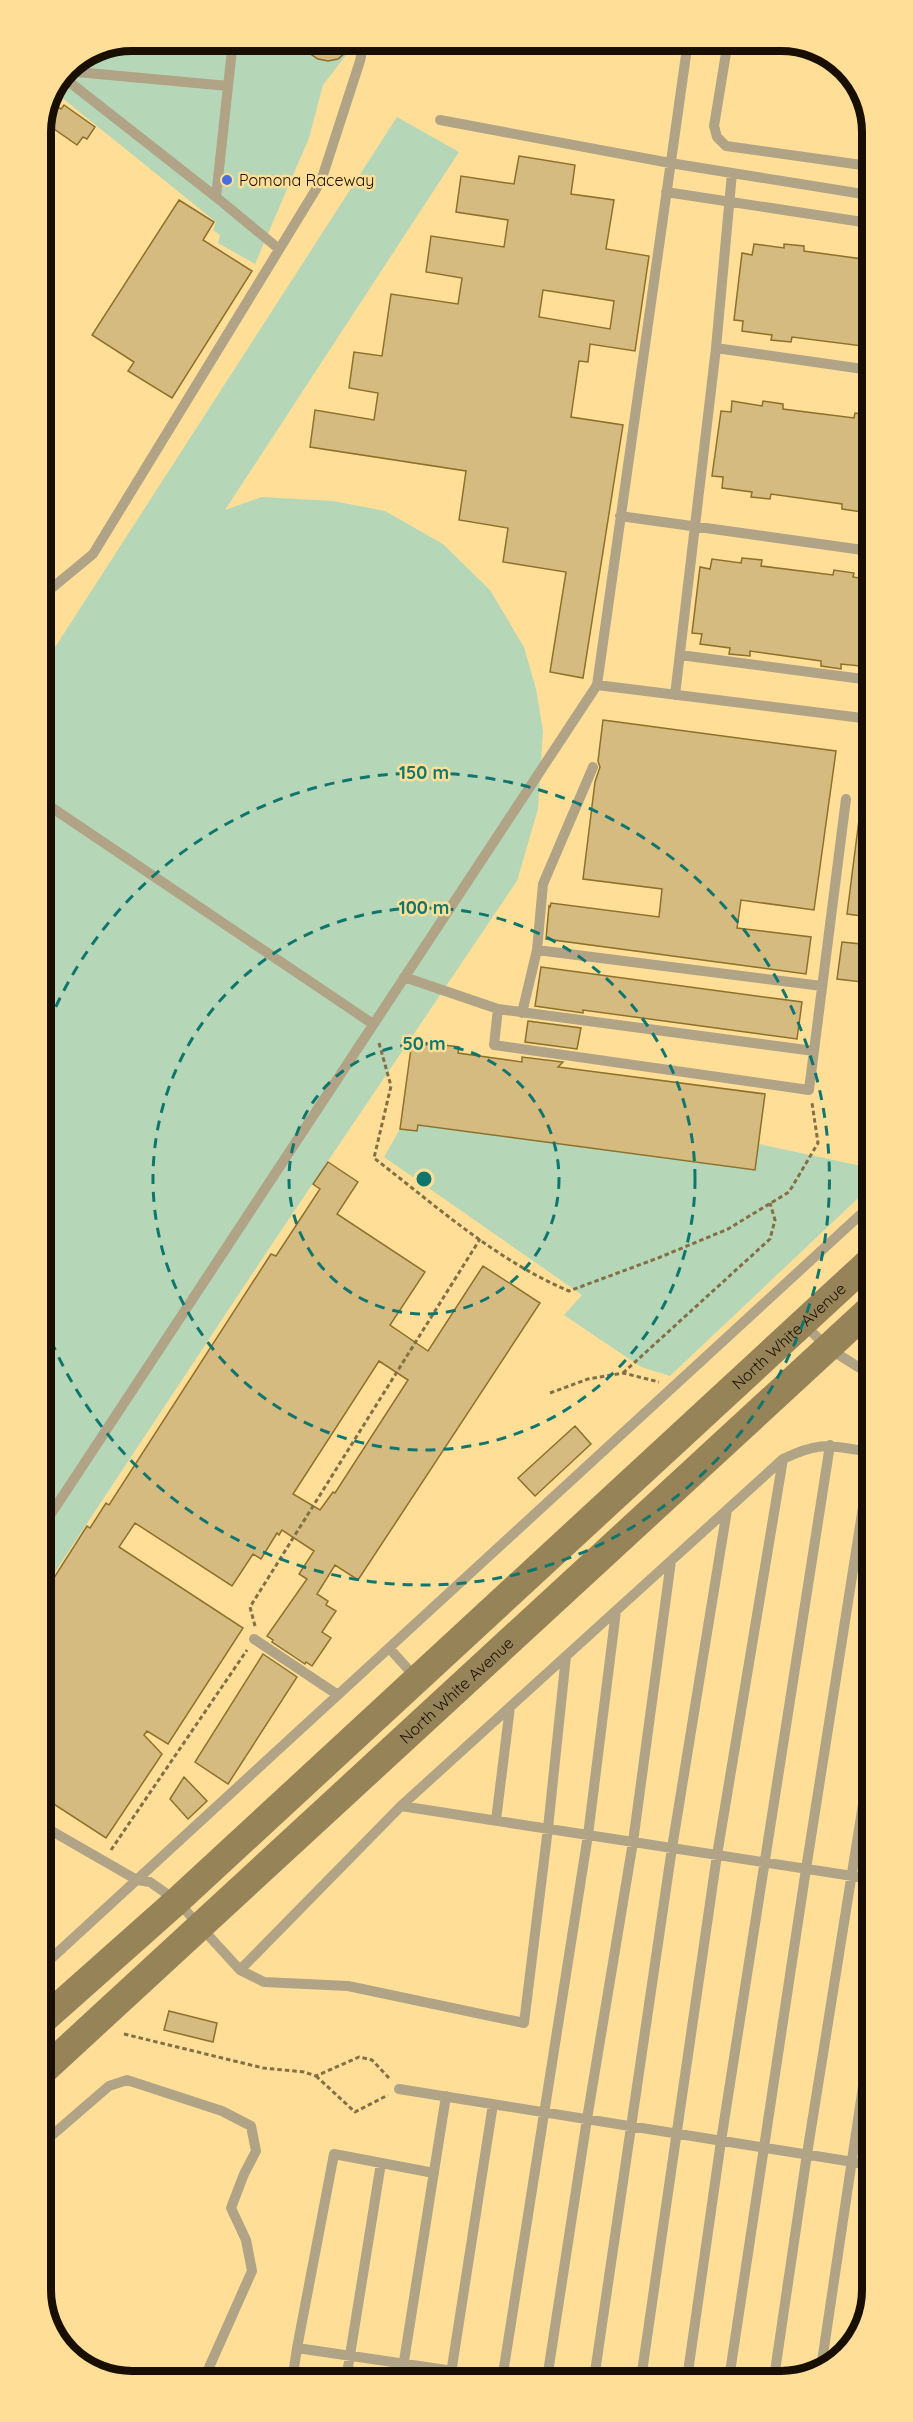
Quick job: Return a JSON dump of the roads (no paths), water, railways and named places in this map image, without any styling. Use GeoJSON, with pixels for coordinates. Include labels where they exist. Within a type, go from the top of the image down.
{"type":"FeatureCollection","features":[{"type":"Feature","properties":{"kind":"main road","name":"North White Avenue"},"geometry":{"type":"LineString","coordinates":[[51,2013],[177,1901],[862,1268]]}},
{"type":"Feature","properties":{"kind":"main road","name":"North White Avenue"},"geometry":{"type":"LineString","coordinates":[[51,2064],[862,1316]]}},
{"type":"Feature","properties":{"kind":"lane"},"geometry":{"type":"LineString","coordinates":[[216,197],[232,51]]}},
{"type":"Feature","properties":{"kind":"lane"},"geometry":{"type":"LineString","coordinates":[[51,589],[93,554],[321,181],[362,51]]}},
{"type":"Feature","properties":{"kind":"lane"},"geometry":{"type":"LineString","coordinates":[[51,1514],[597,685],[687,51]]}},
{"type":"Feature","properties":{"kind":"lane"},"geometry":{"type":"LineString","coordinates":[[726,51],[714,126],[717,137],[726,146],[862,165]]}},
{"type":"Feature","properties":{"kind":"lane"},"geometry":{"type":"LineString","coordinates":[[78,72],[228,86]]}},
{"type":"Feature","properties":{"kind":"lane"},"geometry":{"type":"LineString","coordinates":[[69,82],[279,249]]}},
{"type":"Feature","properties":{"kind":"lane"},"geometry":{"type":"LineString","coordinates":[[440,120],[732,173],[862,194]]}},
{"type":"Feature","properties":{"kind":"lane"},"geometry":{"type":"LineString","coordinates":[[675,694],[716,348],[732,173]]}},
{"type":"Feature","properties":{"kind":"lane"},"geometry":{"type":"LineString","coordinates":[[666,192],[862,222]]}},
{"type":"Feature","properties":{"kind":"lane"},"geometry":{"type":"LineString","coordinates":[[716,348],[862,369]]}},
{"type":"Feature","properties":{"kind":"lane"},"geometry":{"type":"LineString","coordinates":[[620,516],[862,550]]}},
{"type":"Feature","properties":{"kind":"lane"},"geometry":{"type":"LineString","coordinates":[[680,655],[862,679]]}},
{"type":"Feature","properties":{"kind":"lane"},"geometry":{"type":"LineString","coordinates":[[597,685],[862,718]]}},
{"type":"Feature","properties":{"kind":"lane"},"geometry":{"type":"LineString","coordinates":[[522,1013],[537,950],[543,884],[593,767]]}},
{"type":"Feature","properties":{"kind":"lane"},"geometry":{"type":"LineString","coordinates":[[498,1009],[494,1045],[809,1090],[846,800]]}},
{"type":"Feature","properties":{"kind":"lane"},"geometry":{"type":"LineString","coordinates":[[51,807],[373,1024]]}},
{"type":"Feature","properties":{"kind":"lane"},"geometry":{"type":"LineString","coordinates":[[537,950],[822,986]]}},
{"type":"Feature","properties":{"kind":"lane"},"geometry":{"type":"LineString","coordinates":[[404,977],[498,1009],[814,1052]]}},
{"type":"Feature","properties":{"kind":"lane"},"geometry":{"type":"LineString","coordinates":[[51,1959],[862,1213]]}},
{"type":"Feature","properties":{"kind":"lane"},"geometry":{"type":"LineString","coordinates":[[802,1322],[828,1347],[862,1369]]}},
{"type":"Feature","properties":{"kind":"lane"},"geometry":{"type":"LineString","coordinates":[[240,1970],[401,1806],[783,1459],[807,1447],[830,1445],[862,1452]]}},
{"type":"Feature","properties":{"kind":"lane"},"geometry":{"type":"LineString","coordinates":[[688,2371],[721,2140],[830,1445]]}},
{"type":"Feature","properties":{"kind":"lane"},"geometry":{"type":"LineString","coordinates":[[642,2371],[717,1855],[783,1459]]}},
{"type":"Feature","properties":{"kind":"lane"},"geometry":{"type":"LineString","coordinates":[[595,2371],[672,1848],[727,1510]]}},
{"type":"Feature","properties":{"kind":"lane"},"geometry":{"type":"LineString","coordinates":[[730,2371],[862,1511]]}},
{"type":"Feature","properties":{"kind":"lane"},"geometry":{"type":"LineString","coordinates":[[548,2371],[633,1842],[671,1561]]}},
{"type":"Feature","properties":{"kind":"lane"},"geometry":{"type":"LineString","coordinates":[[503,2371],[588,1835],[616,1611]]}},
{"type":"Feature","properties":{"kind":"lane"},"geometry":{"type":"LineString","coordinates":[[254,1639],[338,1695]]}},
{"type":"Feature","properties":{"kind":"lane"},"geometry":{"type":"LineString","coordinates":[[389,1648],[417,1678]]}},
{"type":"Feature","properties":{"kind":"lane"},"geometry":{"type":"LineString","coordinates":[[51,1831],[136,1880],[150,1882],[177,1901],[240,1970],[264,1982],[348,1986],[524,2023],[566,1656]]}},
{"type":"Feature","properties":{"kind":"lane"},"geometry":{"type":"LineString","coordinates":[[496,1820],[510,1707]]}},
{"type":"Feature","properties":{"kind":"lane"},"geometry":{"type":"LineString","coordinates":[[401,1806],[862,1878]]}},
{"type":"Feature","properties":{"kind":"lane"},"geometry":{"type":"LineString","coordinates":[[775,2371],[862,1812]]}},
{"type":"Feature","properties":{"kind":"lane"},"geometry":{"type":"LineString","coordinates":[[51,2137],[109,2086],[127,2080],[222,2111],[251,2126],[256,2151],[231,2208],[246,2240],[252,2271],[207,2371]]}},
{"type":"Feature","properties":{"kind":"lane"},"geometry":{"type":"LineString","coordinates":[[399,2089],[862,2164]]}},
{"type":"Feature","properties":{"kind":"lane"},"geometry":{"type":"LineString","coordinates":[[822,2360],[862,2091]]}},
{"type":"Feature","properties":{"kind":"lane"},"geometry":{"type":"LineString","coordinates":[[403,2371],[446,2096]]}},
{"type":"Feature","properties":{"kind":"lane"},"geometry":{"type":"LineString","coordinates":[[452,2371],[493,2104]]}},
{"type":"Feature","properties":{"kind":"lane"},"geometry":{"type":"LineString","coordinates":[[293,2371],[334,2154],[434,2173]]}},
{"type":"Feature","properties":{"kind":"lane"},"geometry":{"type":"LineString","coordinates":[[347,2371],[381,2163]]}},
{"type":"Feature","properties":{"kind":"lane"},"geometry":{"type":"LineString","coordinates":[[297,2348],[404,2363],[435,2371]]}},
{"type":"Feature","properties":{"kind":"place","name":"Pomona Raceway"},"geometry":{"type":"Point","coordinates":[227,180]}}]}
